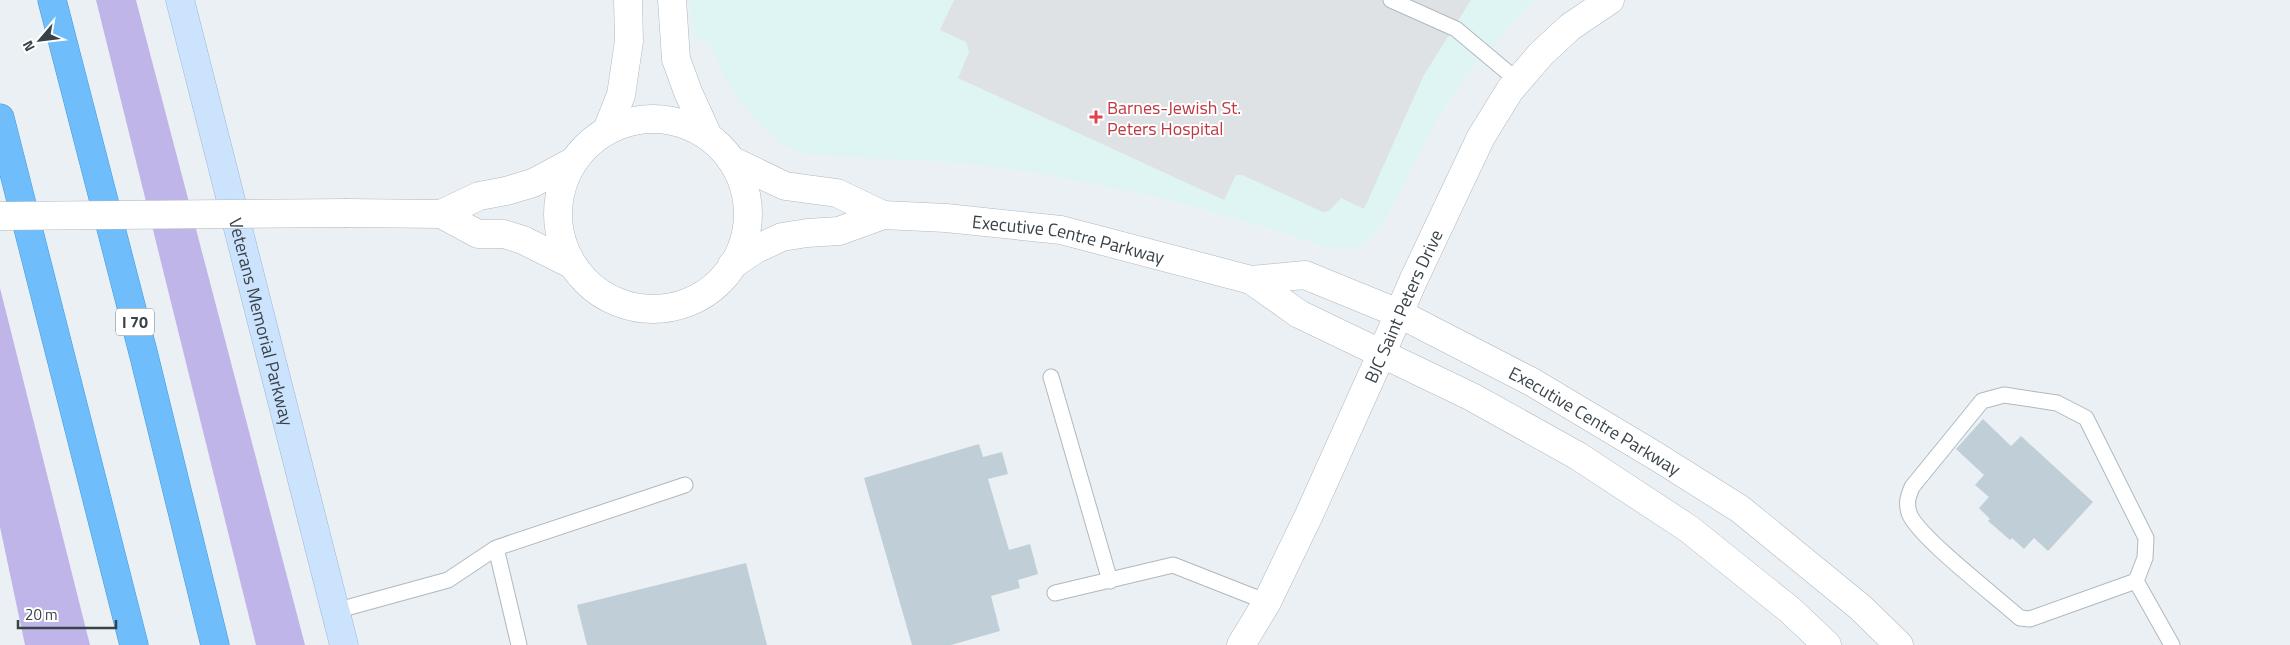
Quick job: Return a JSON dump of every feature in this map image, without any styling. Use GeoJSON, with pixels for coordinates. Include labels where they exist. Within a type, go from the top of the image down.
{"type":"FeatureCollection","features":[{"type":"Feature","properties":{"kind":"highway","name":"I 70"},"geometry":{"type":"LineString","coordinates":[[52,0],[144,356],[214,645]]}},
{"type":"Feature","properties":{"kind":"highway"},"geometry":{"type":"LineString","coordinates":[[0,118],[134,645]]}},
{"type":"Feature","properties":{"kind":"main road","name":"Veterans Memorial Parkway"},"geometry":{"type":"LineString","coordinates":[[180,0],[344,645]]}},
{"type":"Feature","properties":{"kind":"street"},"geometry":{"type":"LineString","coordinates":[[607,130],[621,95],[629,41],[628,0]]}},
{"type":"Feature","properties":{"kind":"street"},"geometry":{"type":"LineString","coordinates":[[672,0],[676,59],[688,92],[708,136]]}},
{"type":"Feature","properties":{"kind":"street","name":"BJC Saint Peters Drive"},"geometry":{"type":"LineString","coordinates":[[1241,645],[1267,602],[1381,355],[1398,313],[1481,137],[1518,81],[1541,54],[1570,27],[1610,0]]}},
{"type":"Feature","properties":{"kind":"street"},"geometry":{"type":"LineString","coordinates":[[646,118],[668,119],[689,126],[708,136],[725,151],[737,170],[745,191],[748,212],[746,235],[738,256],[711,290],[692,301],[671,308],[648,309],[626,306],[606,297],[588,284],[572,264],[564,247],[558,226],[558,203],[562,182],[572,162],[586,144],[607,130],[624,122],[646,118]]}},
{"type":"Feature","properties":{"kind":"street","name":"Executive Centre Parkway"},"geometry":{"type":"LineString","coordinates":[[731,160],[785,186],[837,193],[883,216]]}},
{"type":"Feature","properties":{"kind":"street"},"geometry":{"type":"LineString","coordinates":[[0,216],[441,214],[479,196],[506,191],[532,183],[572,162]]}},
{"type":"Feature","properties":{"kind":"street"},"geometry":{"type":"LineString","coordinates":[[441,214],[478,234],[504,234],[524,240],[572,264]]}},
{"type":"Feature","properties":{"kind":"street","name":"Executive Centre Parkway"},"geometry":{"type":"LineString","coordinates":[[732,265],[756,249],[782,237],[839,231],[883,216],[946,218],[1060,230],[1251,280],[1305,275],[1398,313],[1532,382],[1740,509],[1860,607],[1899,645]]}},
{"type":"Feature","properties":{"kind":"street","name":"Executive Centre Parkway"},"geometry":{"type":"LineString","coordinates":[[1251,280],[1299,314],[1472,398],[1594,467],[1689,529],[1790,610],[1827,645]]}},
{"type":"Feature","properties":{"kind":"lane"},"geometry":{"type":"LineString","coordinates":[[1391,0],[1456,29],[1518,81]]}},
{"type":"Feature","properties":{"kind":"lane"},"geometry":{"type":"LineString","coordinates":[[1051,377],[1110,581]]}},
{"type":"Feature","properties":{"kind":"lane"},"geometry":{"type":"LineString","coordinates":[[2136,581],[2030,619],[2020,618],[1922,531],[1910,514],[1907,499],[1912,487],[1982,401],[2004,395],[2057,403],[2086,418],[2146,538],[2144,558],[2136,581],[2172,645]]}},
{"type":"Feature","properties":{"kind":"lane"},"geometry":{"type":"LineString","coordinates":[[335,611],[448,580],[496,548],[686,485]]}},
{"type":"Feature","properties":{"kind":"lane"},"geometry":{"type":"LineString","coordinates":[[496,548],[519,645]]}},
{"type":"Feature","properties":{"kind":"lane"},"geometry":{"type":"LineString","coordinates":[[1055,594],[1173,566],[1267,602]]}},
{"type":"Feature","properties":{"kind":"shaded area"},"geometry":{"type":"Polygon","coordinates":[[[96,0],[136,0],[305,645],[256,645],[96,0]]]}},
{"type":"Feature","properties":{"kind":"shaded area","name":"Barnes-Jewish St. Peters Hospital"},"geometry":{"type":"Polygon","coordinates":[[[690,0],[1536,0],[1522,12],[1463,80],[1443,109],[1381,227],[1361,245],[1341,249],[1323,246],[1246,221],[1149,195],[1044,174],[961,163],[800,154],[782,144],[760,125],[738,98],[723,75],[710,44],[692,38],[690,0]]]}},
{"type":"Feature","properties":{"kind":"shaded area"},"geometry":{"type":"Polygon","coordinates":[[[954,0],[1471,0],[1424,75],[1364,209],[1341,198],[1329,211],[1323,212],[1242,175],[1236,175],[1224,200],[958,78],[969,52],[966,42],[940,30],[954,0]]]}},
{"type":"Feature","properties":{"kind":"shaded area"},"geometry":{"type":"Polygon","coordinates":[[[0,288],[90,645],[25,645],[0,527],[0,288]]]}},
{"type":"Feature","properties":{"kind":"building"},"geometry":{"type":"Polygon","coordinates":[[[1983,419],[2011,446],[2021,436],[2093,502],[2048,551],[2034,538],[2024,549],[1988,521],[1990,519],[1979,508],[1989,497],[1975,485],[1984,475],[1956,449],[1983,419]]]}},
{"type":"Feature","properties":{"kind":"building"},"geometry":{"type":"Polygon","coordinates":[[[979,444],[983,457],[1002,452],[1008,474],[988,479],[1009,550],[1030,544],[1038,574],[1018,580],[1020,588],[991,596],[1000,631],[951,645],[912,645],[864,478],[979,444]]]}},
{"type":"Feature","properties":{"kind":"building"},"geometry":{"type":"Polygon","coordinates":[[[746,563],[767,645],[587,645],[577,605],[746,563]]]}},
{"type":"Feature","properties":{"kind":"place","name":"Barnes-Jewish St. Peters Hospital"},"geometry":{"type":"Point","coordinates":[1096,117]}}]}
